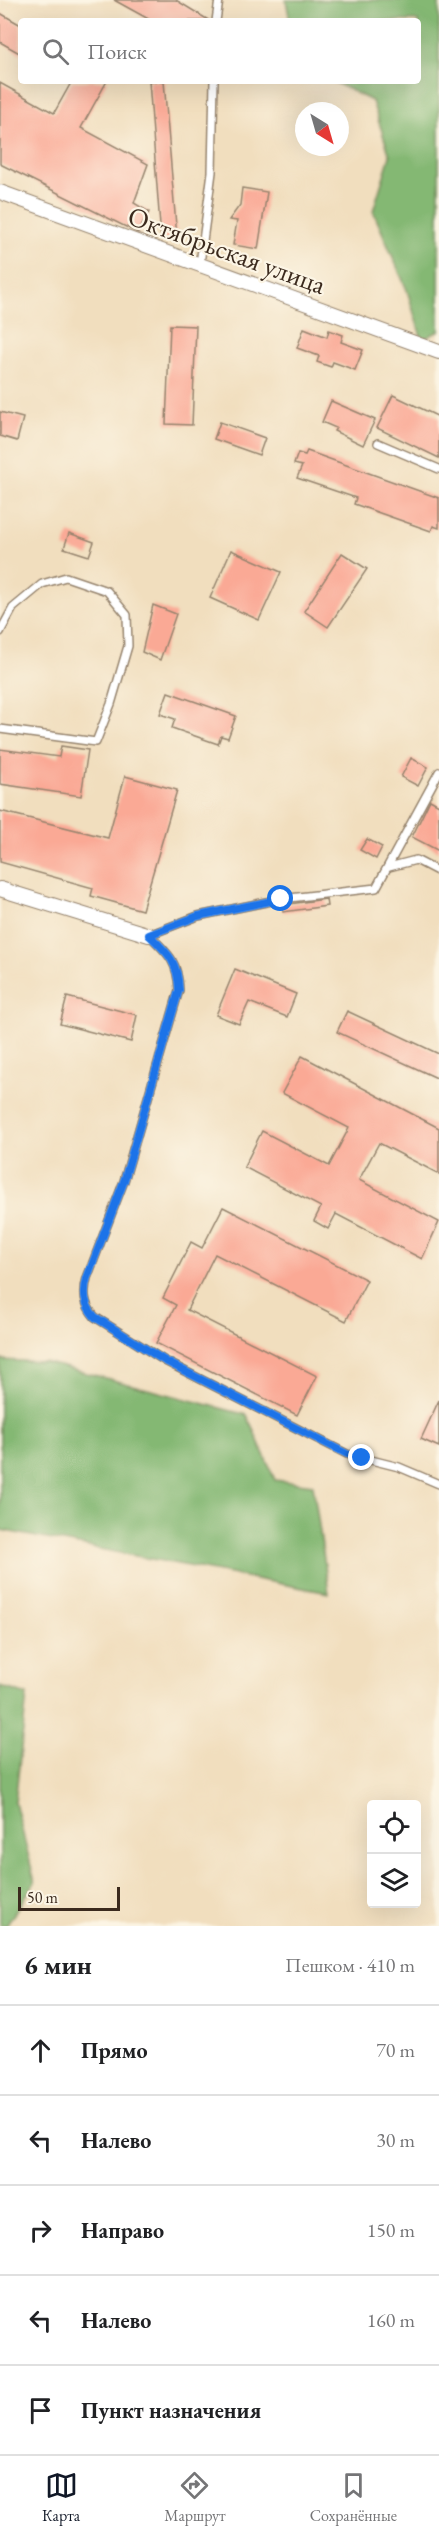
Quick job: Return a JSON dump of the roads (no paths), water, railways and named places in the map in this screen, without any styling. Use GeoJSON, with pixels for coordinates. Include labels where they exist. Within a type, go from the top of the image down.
{"type":"FeatureCollection","features":[{"type":"Feature","properties":{"kind":"street","name":"Октябрьская улица"},"geometry":{"type":"LineString","coordinates":[[0,192],[439,352]]}},
{"type":"Feature","properties":{"kind":"street"},"geometry":{"type":"LineString","coordinates":[[0,889],[149,935]]}},
{"type":"Feature","properties":{"kind":"lane"},"geometry":{"type":"LineString","coordinates":[[216,18],[219,0]]}},
{"type":"Feature","properties":{"kind":"lane"},"geometry":{"type":"LineString","coordinates":[[200,264],[212,172],[214,84]]}},
{"type":"Feature","properties":{"kind":"lane"},"geometry":{"type":"LineString","coordinates":[[378,443],[439,469]]}},
{"type":"Feature","properties":{"kind":"lane"},"geometry":{"type":"LineString","coordinates":[[0,632],[14,608],[42,584],[66,577],[107,591],[127,615],[128,646],[111,705],[96,742],[0,729]]}},
{"type":"Feature","properties":{"kind":"lane"},"geometry":{"type":"LineString","coordinates":[[439,772],[376,888],[281,899],[198,916],[149,935],[170,956],[178,972],[179,990],[124,1181],[84,1291],[90,1311],[165,1361],[347,1454],[399,1467],[439,1484]]}},
{"type":"Feature","properties":{"kind":"lane"},"geometry":{"type":"LineString","coordinates":[[389,867],[416,860],[439,872]]}}]}
